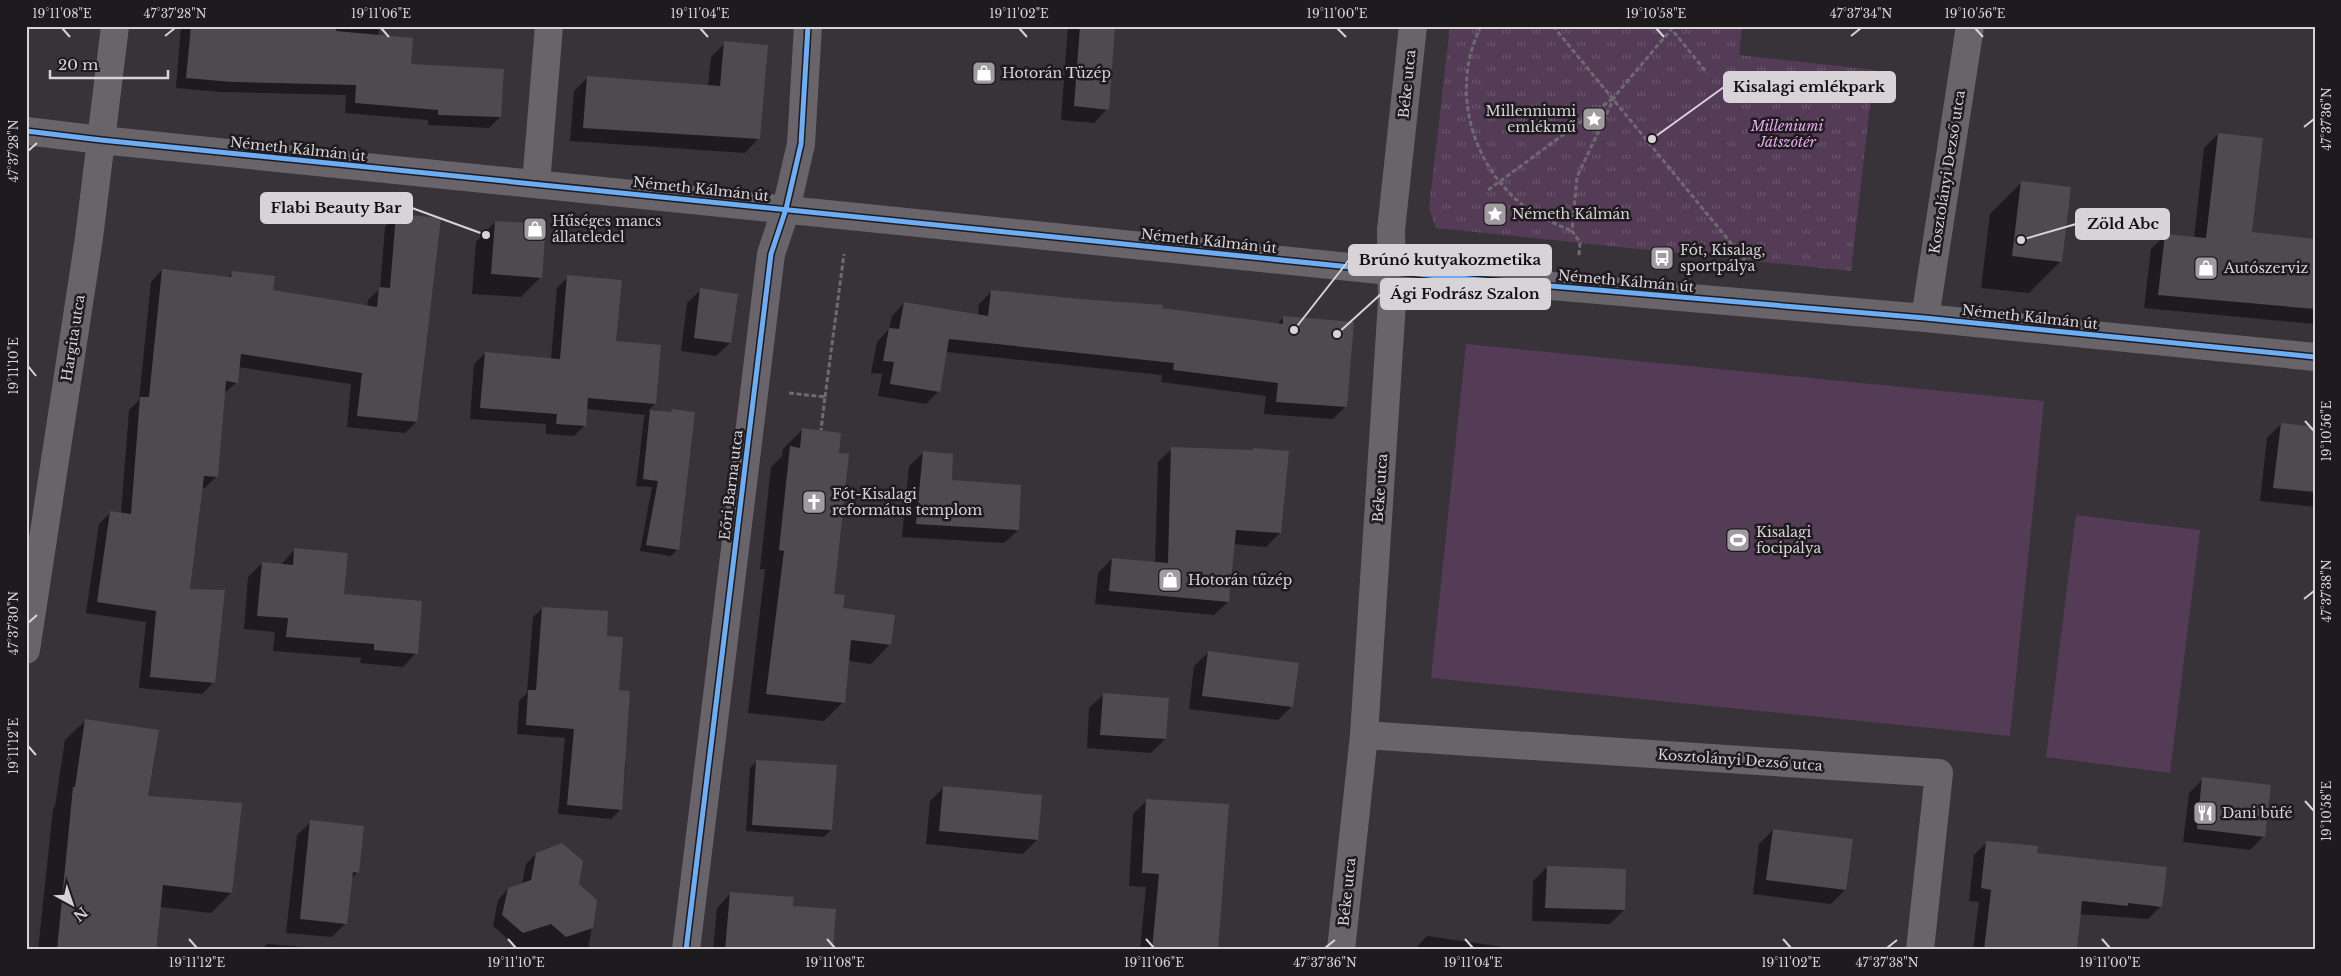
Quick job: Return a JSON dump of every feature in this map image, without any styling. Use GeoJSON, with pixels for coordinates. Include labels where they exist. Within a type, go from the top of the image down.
{"type":"FeatureCollection","features":[{"type":"Feature","properties":{"kind":"street","name":"Hargita utca"},"geometry":{"type":"LineString","coordinates":[[26,650],[89,238],[114,26]]}},
{"type":"Feature","properties":{"kind":"street"},"geometry":{"type":"LineString","coordinates":[[536,184],[549,26]]}},
{"type":"Feature","properties":{"kind":"street","name":"Eőri Barna utca"},"geometry":{"type":"LineString","coordinates":[[686,950],[771,254],[786,209],[801,144],[808,26]]}},
{"type":"Feature","properties":{"kind":"street","name":"Béke utca"},"geometry":{"type":"LineString","coordinates":[[1341,950],[1364,736],[1392,302],[1392,230],[1413,26]]}},
{"type":"Feature","properties":{"kind":"street","name":"Kosztolányi Dezső utca"},"geometry":{"type":"LineString","coordinates":[[1925,318],[1970,26]]}},
{"type":"Feature","properties":{"kind":"street","name":"Németh Kálmán út"},"geometry":{"type":"LineString","coordinates":[[26,131],[1391,271],[1925,318],[2315,357]]}},
{"type":"Feature","properties":{"kind":"street","name":"Kosztolányi Dezső utca"},"geometry":{"type":"LineString","coordinates":[[1364,736],[1939,773],[1920,950]]}},
{"type":"Feature","properties":{"kind":"path"},"geometry":{"type":"LineString","coordinates":[[1481,26],[1474,41],[1467,70],[1466,100],[1471,130],[1482,157],[1498,182],[1528,209],[1545,220],[1572,231],[1580,242],[1576,288]]}},
{"type":"Feature","properties":{"kind":"path"},"geometry":{"type":"LineString","coordinates":[[1553,26],[1744,259],[1740,302]]}},
{"type":"Feature","properties":{"kind":"path"},"geometry":{"type":"LineString","coordinates":[[1572,231],[1577,177],[1613,99],[1671,27],[1707,72]]}},
{"type":"Feature","properties":{"kind":"path"},"geometry":{"type":"LineString","coordinates":[[1488,190],[1613,99]]}},
{"type":"Feature","properties":{"kind":"path"},"geometry":{"type":"LineString","coordinates":[[821,430],[844,254]]}},
{"type":"Feature","properties":{"kind":"path"},"geometry":{"type":"LineString","coordinates":[[753,390],[825,397]]}},
{"type":"Feature","properties":{"kind":"green space","name":"Milleniumi Játszótér"},"geometry":{"type":"Polygon","coordinates":[[[1450,26],[1742,26],[1739,55],[1874,70],[1851,271],[1436,228],[1429,209],[1450,26]]]}},
{"type":"Feature","properties":{"kind":"green space","name":"Kisalagi focipálya"},"geometry":{"type":"Polygon","coordinates":[[[1466,344],[2044,401],[2010,736],[1431,678],[1466,344]]]}},
{"type":"Feature","properties":{"kind":"green space"},"geometry":{"type":"Polygon","coordinates":[[[2076,515],[2200,530],[2170,773],[2046,757],[2076,515]]]}},
{"type":"Feature","properties":{"kind":"building"},"geometry":{"type":"Polygon","coordinates":[[[191,26],[336,26],[336,31],[413,38],[411,64],[504,69],[501,117],[438,115],[438,110],[355,103],[356,85],[232,82],[186,78],[191,26]]]}},
{"type":"Feature","properties":{"kind":"building"},"geometry":{"type":"Polygon","coordinates":[[[1080,26],[1115,26],[1109,110],[1074,106],[1080,26]]]}},
{"type":"Feature","properties":{"kind":"building"},"geometry":{"type":"Polygon","coordinates":[[[724,41],[768,45],[760,139],[583,128],[587,76],[720,86],[724,41]]]}},
{"type":"Feature","properties":{"kind":"building"},"geometry":{"type":"Polygon","coordinates":[[[2218,133],[2263,138],[2252,232],[2315,239],[2315,309],[2158,295],[2165,234],[2206,238],[2218,133]]]}},
{"type":"Feature","properties":{"kind":"building"},"geometry":{"type":"Polygon","coordinates":[[[2021,181],[2071,187],[2062,262],[2012,256],[2021,181]]]}},
{"type":"Feature","properties":{"kind":"building"},"geometry":{"type":"Polygon","coordinates":[[[396,214],[441,218],[417,422],[357,416],[362,373],[241,354],[238,383],[226,381],[218,477],[204,476],[190,589],[225,590],[215,683],[150,677],[156,611],[97,602],[110,511],[131,514],[140,397],[149,397],[162,269],[231,277],[232,271],[275,276],[273,290],[377,307],[379,287],[390,288],[396,214]]]}},
{"type":"Feature","properties":{"kind":"building"},"geometry":{"type":"Polygon","coordinates":[[[495,221],[546,224],[542,278],[491,274],[495,221]]]}},
{"type":"Feature","properties":{"kind":"building"},"geometry":{"type":"Polygon","coordinates":[[[567,275],[622,280],[616,341],[661,345],[656,404],[588,398],[586,426],[556,424],[557,414],[480,408],[485,352],[560,359],[567,275]]]}},
{"type":"Feature","properties":{"kind":"building"},"geometry":{"type":"Polygon","coordinates":[[[700,288],[738,294],[731,343],[694,338],[700,288]]]}},
{"type":"Feature","properties":{"kind":"building"},"geometry":{"type":"Polygon","coordinates":[[[991,290],[1163,305],[1162,308],[1283,324],[1283,316],[1354,322],[1347,407],[1276,402],[1278,383],[1173,370],[1174,363],[949,339],[940,392],[890,384],[894,362],[883,361],[889,328],[899,329],[904,302],[988,316],[991,290]]]}},
{"type":"Feature","properties":{"kind":"building"},"geometry":{"type":"Polygon","coordinates":[[[672,409],[695,412],[679,550],[646,545],[658,481],[643,479],[650,410],[671,412],[672,409]]]}},
{"type":"Feature","properties":{"kind":"building"},"geometry":{"type":"Polygon","coordinates":[[[2281,423],[2315,427],[2315,492],[2273,488],[2281,423]]]}},
{"type":"Feature","properties":{"kind":"building"},"geometry":{"type":"Polygon","coordinates":[[[802,428],[841,433],[839,453],[849,454],[834,594],[845,595],[843,608],[895,615],[891,645],[851,640],[845,703],[766,694],[784,551],[779,550],[790,446],[800,448],[802,428]]]}},
{"type":"Feature","properties":{"kind":"building"},"geometry":{"type":"Polygon","coordinates":[[[1171,447],[1253,450],[1253,448],[1289,451],[1281,533],[1236,530],[1229,602],[1109,591],[1112,558],[1168,563],[1171,447]]]}},
{"type":"Feature","properties":{"kind":"building"},"geometry":{"type":"Polygon","coordinates":[[[923,451],[953,454],[952,480],[1021,485],[1019,530],[916,524],[923,451]]]}},
{"type":"Feature","properties":{"kind":"building"},"geometry":{"type":"Polygon","coordinates":[[[294,548],[348,553],[344,594],[422,601],[418,654],[374,650],[374,644],[286,637],[288,618],[257,616],[262,562],[293,565],[294,548]]]}},
{"type":"Feature","properties":{"kind":"building"},"geometry":{"type":"Polygon","coordinates":[[[542,607],[608,611],[607,636],[623,637],[619,690],[630,691],[622,810],[567,805],[574,729],[526,725],[528,690],[536,690],[542,607]]]}},
{"type":"Feature","properties":{"kind":"building"},"geometry":{"type":"Polygon","coordinates":[[[1208,651],[1299,663],[1293,707],[1202,696],[1208,651]]]}},
{"type":"Feature","properties":{"kind":"building"},"geometry":{"type":"Polygon","coordinates":[[[1103,693],[1169,698],[1166,739],[1100,735],[1103,693]]]}},
{"type":"Feature","properties":{"kind":"building"},"geometry":{"type":"Polygon","coordinates":[[[85,719],[159,730],[148,796],[242,803],[232,893],[163,885],[156,950],[57,950],[73,787],[75,787],[85,719]]]}},
{"type":"Feature","properties":{"kind":"building"},"geometry":{"type":"Polygon","coordinates":[[[756,760],[837,765],[832,830],[752,825],[756,760]]]}},
{"type":"Feature","properties":{"kind":"building"},"geometry":{"type":"Polygon","coordinates":[[[2202,777],[2271,785],[2265,837],[2197,829],[2202,777]]]}},
{"type":"Feature","properties":{"kind":"building"},"geometry":{"type":"Polygon","coordinates":[[[943,786],[1042,795],[1038,840],[939,831],[943,786]]]}},
{"type":"Feature","properties":{"kind":"building"},"geometry":{"type":"Polygon","coordinates":[[[1146,799],[1229,804],[1218,950],[1152,950],[1159,874],[1142,873],[1146,799]]]}},
{"type":"Feature","properties":{"kind":"building"},"geometry":{"type":"Polygon","coordinates":[[[310,820],[364,826],[359,873],[353,872],[347,924],[300,919],[310,820]]]}},
{"type":"Feature","properties":{"kind":"building"},"geometry":{"type":"Polygon","coordinates":[[[1773,829],[1853,839],[1846,890],[1766,880],[1773,829]]]}},
{"type":"Feature","properties":{"kind":"building"},"geometry":{"type":"Polygon","coordinates":[[[1986,841],[2038,846],[2037,853],[2167,867],[2162,907],[2128,903],[2128,906],[2082,901],[2077,950],[1984,950],[1991,890],[1981,888],[1986,841]]]}},
{"type":"Feature","properties":{"kind":"building"},"geometry":{"type":"Polygon","coordinates":[[[562,843],[583,861],[579,884],[597,900],[593,928],[566,937],[551,924],[523,933],[502,915],[508,888],[531,880],[536,853],[562,843]]]}},
{"type":"Feature","properties":{"kind":"building"},"geometry":{"type":"Polygon","coordinates":[[[1547,866],[1626,869],[1625,910],[1545,908],[1547,866]]]}},
{"type":"Feature","properties":{"kind":"building"},"geometry":{"type":"Polygon","coordinates":[[[730,892],[794,897],[793,906],[836,909],[833,950],[725,950],[730,892]]]}},
{"type":"Feature","properties":{"kind":"cycle path"},"geometry":{"type":"LineString","coordinates":[[686,950],[771,254],[786,209],[801,144],[808,26]]}},
{"type":"Feature","properties":{"kind":"cycle path"},"geometry":{"type":"LineString","coordinates":[[26,131],[1458,278],[1925,318],[2315,357]]}},
{"type":"Feature","properties":{"kind":"place","name":"Hotorán Tüzép"},"geometry":{"type":"Point","coordinates":[984,73]}},
{"type":"Feature","properties":{"kind":"place","name":"Millenniumi emlékmű"},"geometry":{"type":"Point","coordinates":[1594,119]}},
{"type":"Feature","properties":{"kind":"place","name":"Kisalagi emlékpark"},"geometry":{"type":"Point","coordinates":[1652,139]}},
{"type":"Feature","properties":{"kind":"place","name":"Németh Kálmán"},"geometry":{"type":"Point","coordinates":[1495,214]}},
{"type":"Feature","properties":{"kind":"place","name":"Hűséges mancs állateledel"},"geometry":{"type":"Point","coordinates":[535,229]}},
{"type":"Feature","properties":{"kind":"place","name":"Flabi Beauty Bar"},"geometry":{"type":"Point","coordinates":[486,235]}},
{"type":"Feature","properties":{"kind":"place","name":"Zöld Abc"},"geometry":{"type":"Point","coordinates":[2021,240]}},
{"type":"Feature","properties":{"kind":"place","name":"Fót, Kisalag, sportpálya"},"geometry":{"type":"Point","coordinates":[1662,258]}},
{"type":"Feature","properties":{"kind":"place","name":"Autószerviz"},"geometry":{"type":"Point","coordinates":[2206,268]}},
{"type":"Feature","properties":{"kind":"place","name":"Brúnó kutyakozmetika"},"geometry":{"type":"Point","coordinates":[1294,330]}},
{"type":"Feature","properties":{"kind":"place","name":"Ági Fodrász Szalon"},"geometry":{"type":"Point","coordinates":[1337,334]}},
{"type":"Feature","properties":{"kind":"place","name":"Fót-Kisalagi református templom"},"geometry":{"type":"Point","coordinates":[814,502]}},
{"type":"Feature","properties":{"kind":"place","name":"Kisalagi focipálya"},"geometry":{"type":"Point","coordinates":[1738,540]}},
{"type":"Feature","properties":{"kind":"place","name":"Hotorán tűzép"},"geometry":{"type":"Point","coordinates":[1170,580]}},
{"type":"Feature","properties":{"kind":"place","name":"Dani büfé"},"geometry":{"type":"Point","coordinates":[2205,813]}}]}
